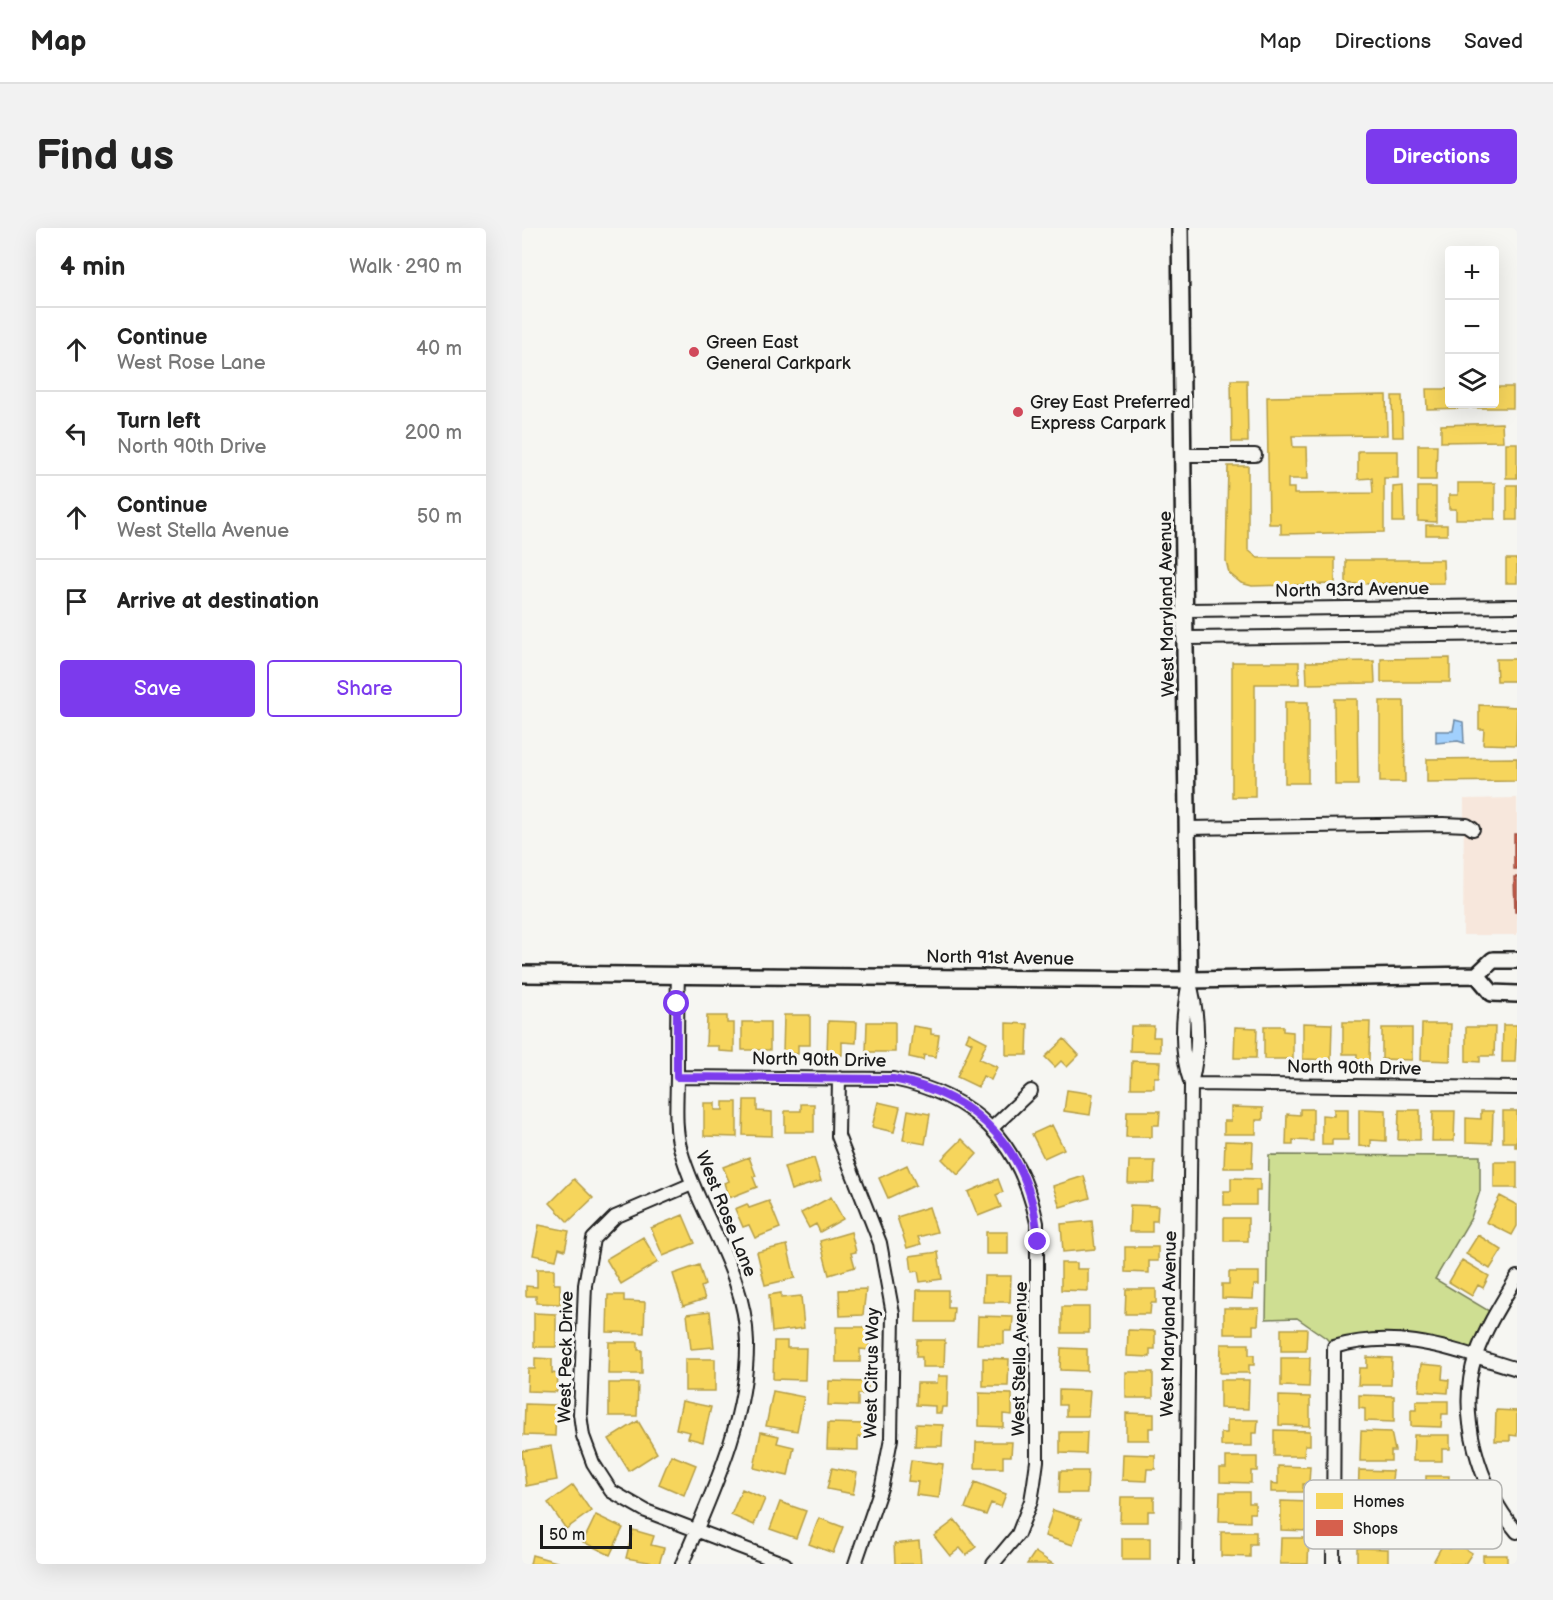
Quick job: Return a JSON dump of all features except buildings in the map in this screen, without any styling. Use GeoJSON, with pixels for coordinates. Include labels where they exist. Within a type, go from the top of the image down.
{"type":"FeatureCollection","features":[{"type":"Feature","properties":{"kind":"main road","name":"West Maryland Avenue"},"geometry":{"type":"LineString","coordinates":[[1180,228],[1187,610],[1189,980]]}},
{"type":"Feature","properties":{"kind":"main road"},"geometry":{"type":"LineString","coordinates":[[1517,960],[1493,960],[1477,975],[1492,993],[1517,994]]}},
{"type":"Feature","properties":{"kind":"main road","name":"North 91st Avenue"},"geometry":{"type":"LineString","coordinates":[[522,974],[1189,980],[1477,975]]}},
{"type":"Feature","properties":{"kind":"street"},"geometry":{"type":"LineString","coordinates":[[1184,455],[1256,456]]}},
{"type":"Feature","properties":{"kind":"street","name":"North 93rd Avenue"},"geometry":{"type":"LineString","coordinates":[[1187,610],[1517,606]]}},
{"type":"Feature","properties":{"kind":"street"},"geometry":{"type":"LineString","coordinates":[[1187,638],[1517,634]]}},
{"type":"Feature","properties":{"kind":"street"},"geometry":{"type":"LineString","coordinates":[[1188,828],[1443,824],[1467,825],[1473,829]]}},
{"type":"Feature","properties":{"kind":"street","name":"West Rose Lane"},"geometry":{"type":"LineString","coordinates":[[678,975],[678,1141],[692,1184],[725,1249],[743,1308],[747,1343],[743,1386],[734,1431],[682,1564]]}},
{"type":"Feature","properties":{"kind":"street","name":"West Maryland Avenue"},"geometry":{"type":"LineString","coordinates":[[1186,1564],[1191,1084],[1185,1069],[1184,1006],[1189,980]]}},
{"type":"Feature","properties":{"kind":"street","name":"North 90th Drive"},"geometry":{"type":"LineString","coordinates":[[677,1077],[893,1079],[926,1086],[963,1104],[992,1128],[1008,1148]]}},
{"type":"Feature","properties":{"kind":"street","name":"West Citrus Way"},"geometry":{"type":"LineString","coordinates":[[839,1078],[838,1136],[880,1244],[893,1314],[891,1439],[882,1485],[855,1564]]}},
{"type":"Feature","properties":{"kind":"street","name":"North 90th Drive"},"geometry":{"type":"LineString","coordinates":[[1191,1084],[1517,1088]]}},
{"type":"Feature","properties":{"kind":"street"},"geometry":{"type":"LineString","coordinates":[[992,1128],[1031,1091]]}},
{"type":"Feature","properties":{"kind":"street","name":"West Stella Avenue"},"geometry":{"type":"LineString","coordinates":[[993,1564],[1018,1534],[1031,1501],[1037,1461],[1037,1223],[1027,1185],[1008,1148]]}},
{"type":"Feature","properties":{"kind":"street","name":"West Peck Drive"},"geometry":{"type":"LineString","coordinates":[[692,1184],[615,1217],[593,1239],[585,1285],[580,1414],[583,1436],[593,1463],[611,1491],[646,1510],[784,1564]]}},
{"type":"Feature","properties":{"kind":"street"},"geometry":{"type":"LineString","coordinates":[[1486,1480],[1474,1452],[1469,1398],[1476,1357],[1494,1314],[1517,1277]]}},
{"type":"Feature","properties":{"kind":"street"},"geometry":{"type":"LineString","coordinates":[[1334,1480],[1334,1347],[1360,1339],[1411,1340],[1517,1369]]}},
{"type":"Feature","properties":{"kind":"street"},"geometry":{"type":"LineString","coordinates":[[1502,1514],[1517,1532]]}},
{"type":"Feature","properties":{"kind":"shaded area"},"geometry":{"type":"Polygon","coordinates":[[[1517,798],[1517,935],[1463,935],[1464,799],[1517,798]]]}},
{"type":"Feature","properties":{"kind":"green space"},"geometry":{"type":"Polygon","coordinates":[[[1269,1155],[1480,1156],[1480,1191],[1471,1218],[1435,1279],[1494,1314],[1476,1357],[1436,1344],[1334,1347],[1326,1338],[1297,1318],[1266,1319],[1269,1155]]]}},
{"type":"Feature","properties":{"kind":"water"},"geometry":{"type":"Polygon","coordinates":[[[1455,720],[1463,722],[1464,743],[1458,741],[1436,743],[1436,731],[1453,731],[1455,720]]]}},
{"type":"Feature","properties":{"kind":"place","name":"Green East General Carkpark"},"geometry":{"type":"Point","coordinates":[694,352]}},
{"type":"Feature","properties":{"kind":"place","name":"Grey East Preferred Express Carpark"},"geometry":{"type":"Point","coordinates":[1018,412]}},
{"type":"Feature","properties":{"kind":"route"},"geometry":{"type":"LineString","coordinates":[[677,1004],[677,1077],[893,1079],[926,1086],[963,1104],[992,1128],[1019,1167],[1033,1204],[1038,1242]]}}]}
